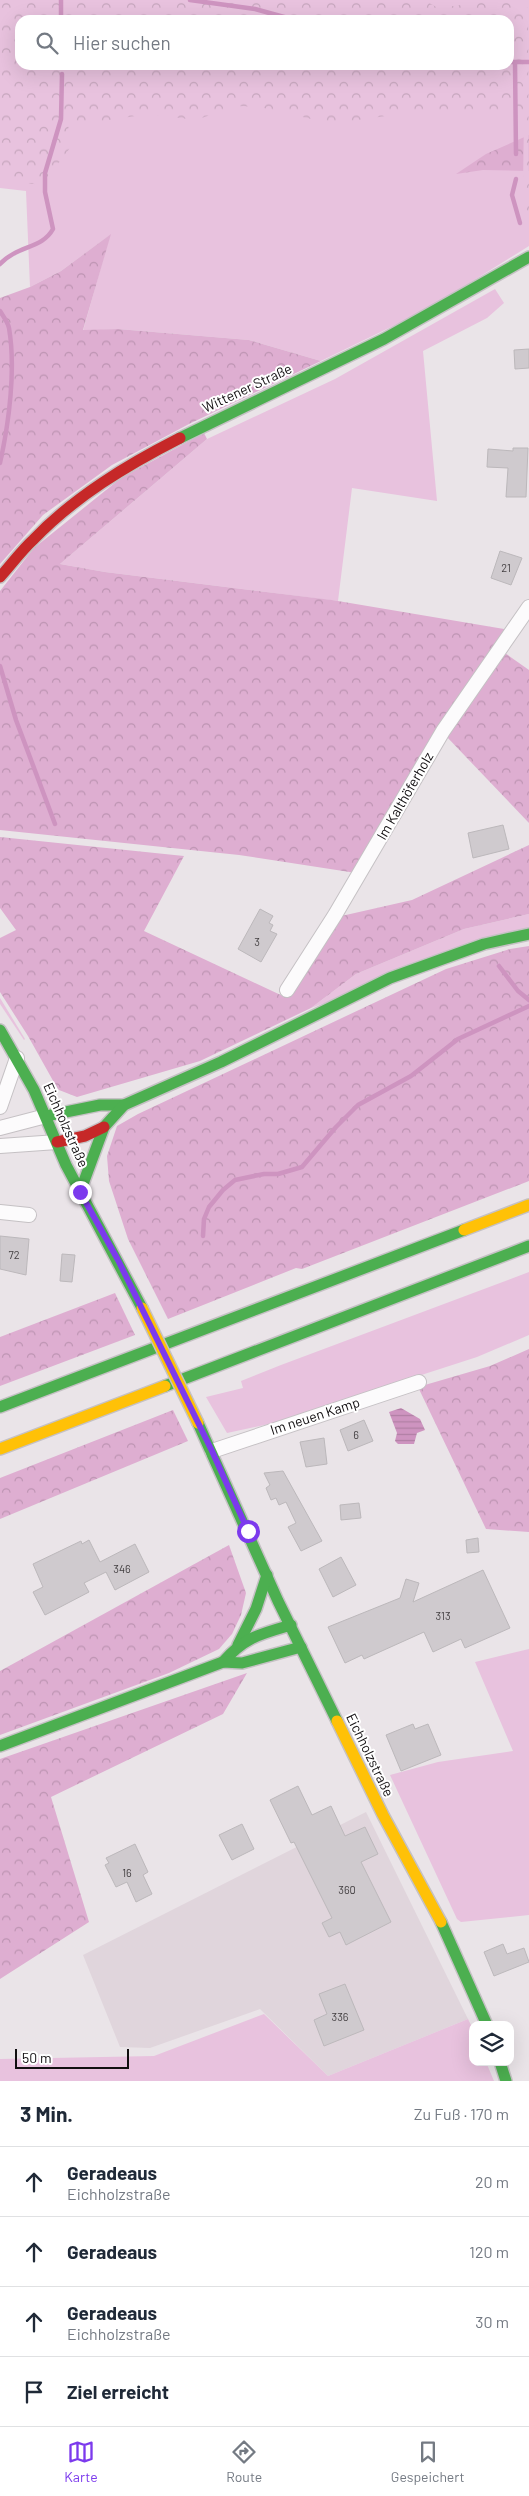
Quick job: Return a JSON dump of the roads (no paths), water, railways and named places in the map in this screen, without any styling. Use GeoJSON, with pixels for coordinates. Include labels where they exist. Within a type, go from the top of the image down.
{"type":"FeatureCollection","features":[{"type":"Feature","properties":{"kind":"main road","name":"Wittener Straße"},"geometry":{"type":"LineString","coordinates":[[0,576],[35,536],[75,501],[124,467],[226,414],[379,342],[529,259]]}},
{"type":"Feature","properties":{"kind":"main road"},"geometry":{"type":"LineString","coordinates":[[80,1192],[104,1127],[124,1105],[221,1062],[390,978],[484,944],[529,934]]}},
{"type":"Feature","properties":{"kind":"main road","name":"Eichholzstraße"},"geometry":{"type":"LineString","coordinates":[[0,1030],[17,1058],[46,1116],[80,1192],[142,1308],[212,1451],[267,1576],[301,1647],[383,1815],[447,1934],[485,2021]]}},
{"type":"Feature","properties":{"kind":"main road"},"geometry":{"type":"LineString","coordinates":[[46,1116],[100,1105],[124,1105]]}},
{"type":"Feature","properties":{"kind":"main road"},"geometry":{"type":"LineString","coordinates":[[57,1142],[85,1136],[104,1127]]}},
{"type":"Feature","properties":{"kind":"main road"},"geometry":{"type":"LineString","coordinates":[[0,1407],[529,1205]]}},
{"type":"Feature","properties":{"kind":"main road"},"geometry":{"type":"LineString","coordinates":[[0,1449],[529,1246]]}},
{"type":"Feature","properties":{"kind":"main road"},"geometry":{"type":"LineString","coordinates":[[223,1662],[238,1644],[256,1609],[267,1576]]}},
{"type":"Feature","properties":{"kind":"main road"},"geometry":{"type":"LineString","coordinates":[[238,1644],[266,1632],[291,1625]]}},
{"type":"Feature","properties":{"kind":"main road"},"geometry":{"type":"LineString","coordinates":[[0,1746],[223,1662],[242,1663],[301,1647]]}},
{"type":"Feature","properties":{"kind":"main road"},"geometry":{"type":"LineString","coordinates":[[501,2066],[506,2081]]}},
{"type":"Feature","properties":{"kind":"street","name":"Im Kalthöferholz"},"geometry":{"type":"LineString","coordinates":[[286,990],[335,915],[443,731],[529,607]]}},
{"type":"Feature","properties":{"kind":"street"},"geometry":{"type":"LineString","coordinates":[[0,1107],[17,1058]]}},
{"type":"Feature","properties":{"kind":"street"},"geometry":{"type":"LineString","coordinates":[[0,1128],[46,1116]]}},
{"type":"Feature","properties":{"kind":"street"},"geometry":{"type":"LineString","coordinates":[[0,1146],[57,1142]]}},
{"type":"Feature","properties":{"kind":"street"},"geometry":{"type":"LineString","coordinates":[[0,1212],[29,1215]]}},
{"type":"Feature","properties":{"kind":"street","name":"Im neuen Kamp"},"geometry":{"type":"LineString","coordinates":[[212,1451],[419,1382]]}},
{"type":"Feature","properties":{"kind":"waterway"},"geometry":{"type":"LineString","coordinates":[[61,0],[61,15]]}},
{"type":"Feature","properties":{"kind":"waterway"},"geometry":{"type":"LineString","coordinates":[[190,0],[255,9],[277,15]]}},
{"type":"Feature","properties":{"kind":"waterway"},"geometry":{"type":"LineString","coordinates":[[514,62],[529,62]]}},
{"type":"Feature","properties":{"kind":"waterway"},"geometry":{"type":"LineString","coordinates":[[515,63],[516,154]]}},
{"type":"Feature","properties":{"kind":"waterway"},"geometry":{"type":"LineString","coordinates":[[0,264],[14,253],[43,240],[53,229],[45,192],[45,173],[61,119],[62,74]]}},
{"type":"Feature","properties":{"kind":"waterway"},"geometry":{"type":"LineString","coordinates":[[516,179],[512,195],[520,223]]}},
{"type":"Feature","properties":{"kind":"waterway"},"geometry":{"type":"LineString","coordinates":[[0,311],[7,321],[9,328],[12,361],[9,414],[0,463]]}},
{"type":"Feature","properties":{"kind":"waterway"},"geometry":{"type":"LineString","coordinates":[[0,666],[16,720],[55,824]]}},
{"type":"Feature","properties":{"kind":"waterway"},"geometry":{"type":"LineString","coordinates":[[499,966],[518,991],[529,1000]]}},
{"type":"Feature","properties":{"kind":"waterway"},"geometry":{"type":"LineString","coordinates":[[203,1236],[204,1219],[209,1207],[223,1190],[235,1180],[264,1174],[278,1174],[302,1167],[336,1127],[358,1105],[411,1076],[458,1039],[529,1006]]}}]}
